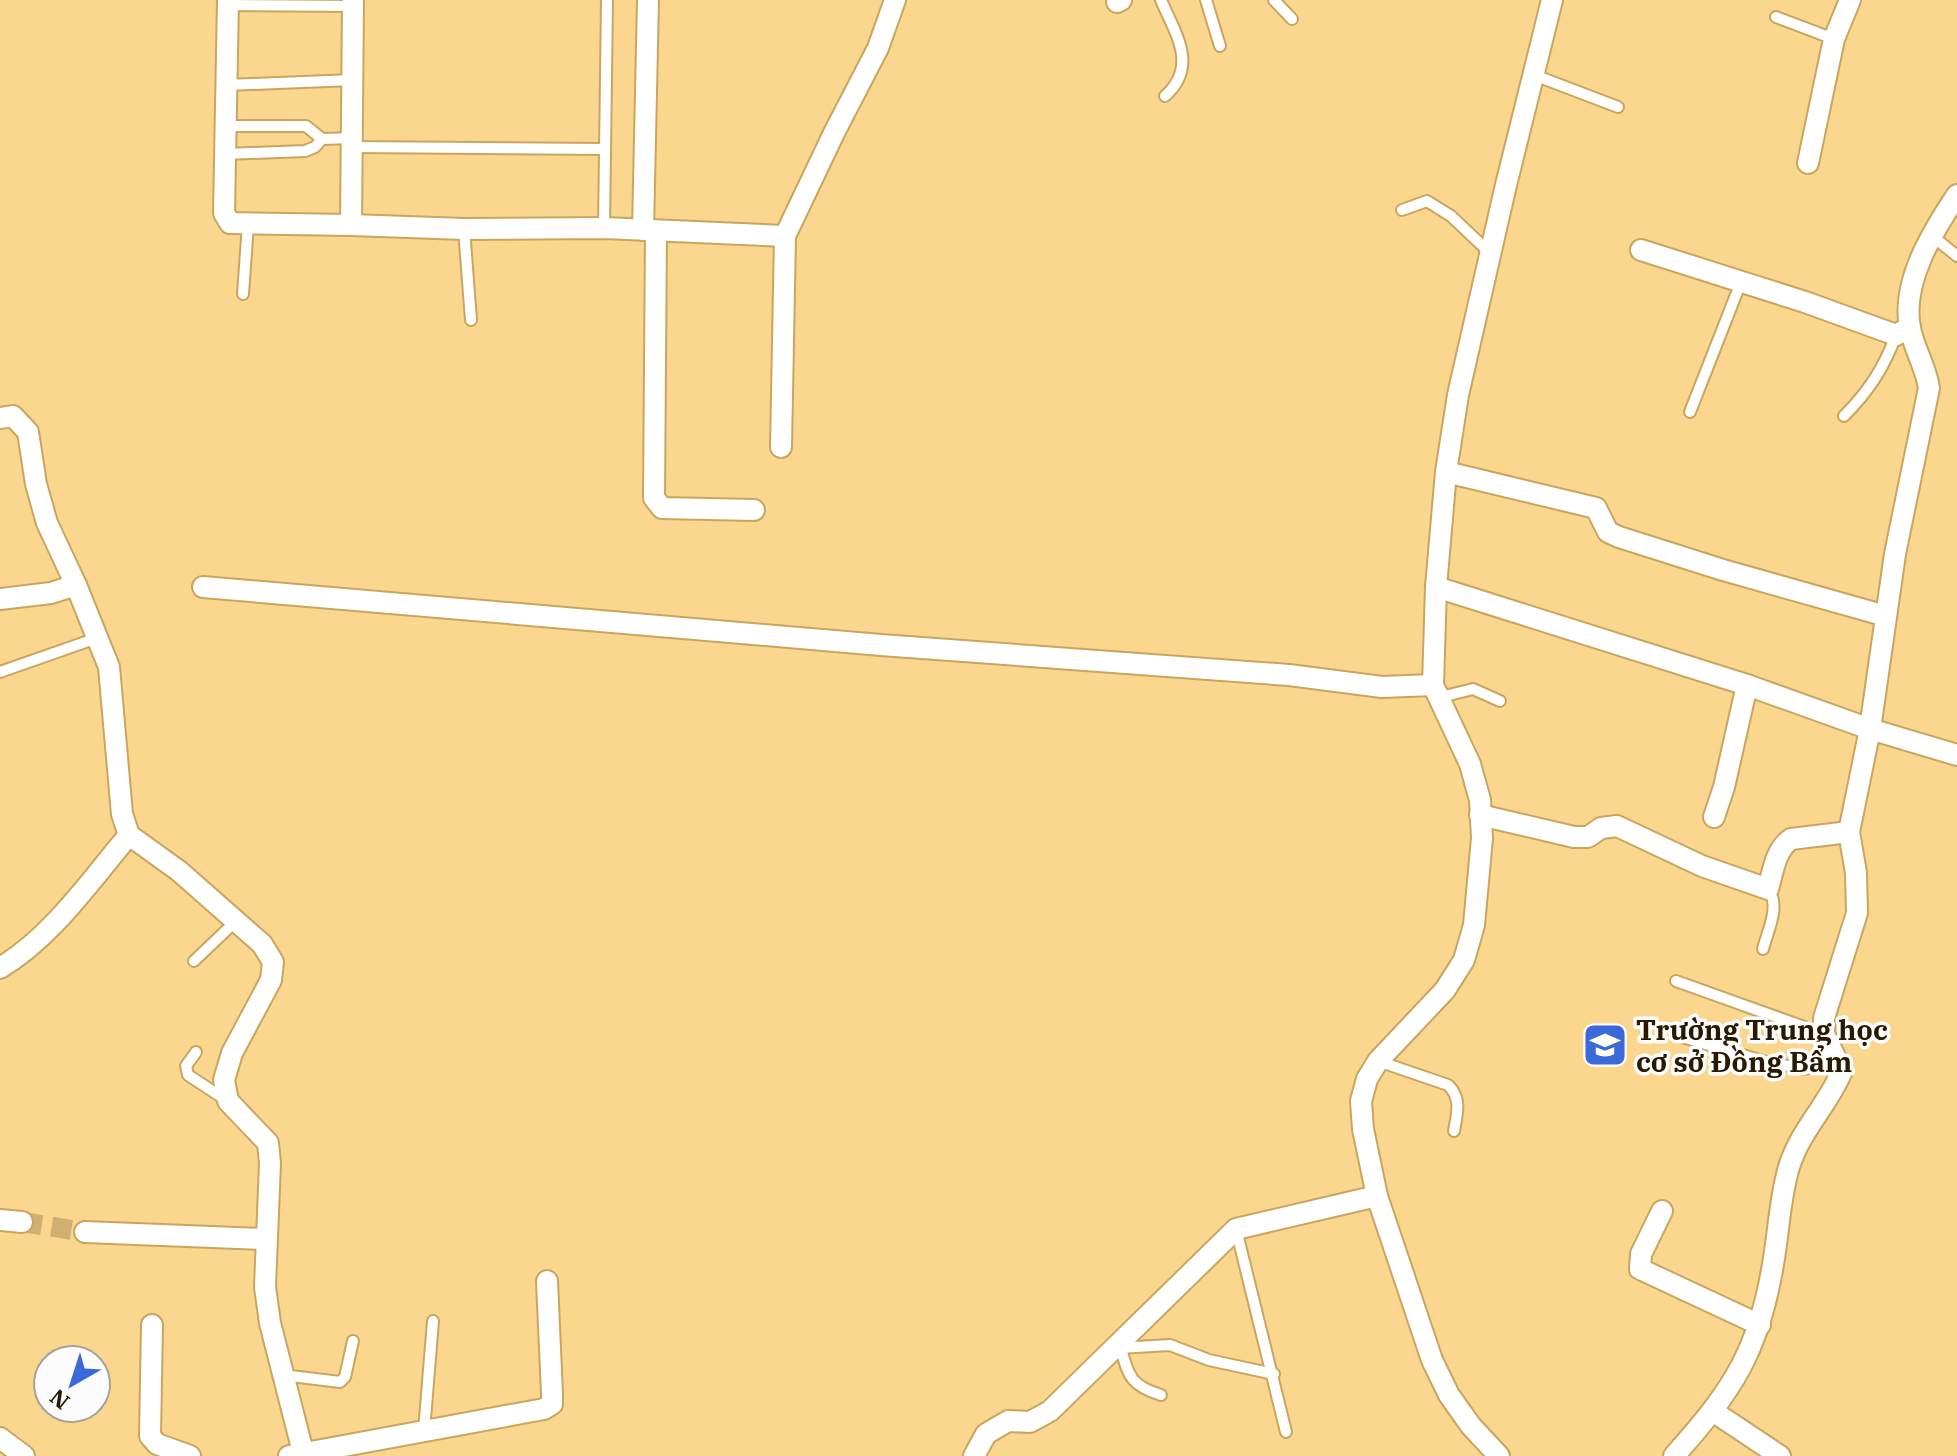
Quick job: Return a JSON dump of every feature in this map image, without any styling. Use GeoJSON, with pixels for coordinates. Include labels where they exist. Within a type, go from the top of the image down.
{"type":"FeatureCollection","features":[{"type":"Feature","properties":{"kind":"street"},"geometry":{"type":"LineString","coordinates":[[648,0],[654,498],[662,508],[754,510]]}},
{"type":"Feature","properties":{"kind":"street"},"geometry":{"type":"LineString","coordinates":[[781,447],[785,236],[878,48],[895,0]]}},
{"type":"Feature","properties":{"kind":"street"},"geometry":{"type":"LineString","coordinates":[[1499,1456],[1471,1426],[1449,1395],[1432,1360],[1377,1196],[1363,1129],[1361,1101],[1367,1079],[1378,1061],[1445,990],[1464,960],[1474,925],[1482,838],[1480,800],[1470,764],[1435,692],[1436,587],[1446,472],[1458,395],[1552,0]]}},
{"type":"Feature","properties":{"kind":"street"},"geometry":{"type":"LineString","coordinates":[[1808,163],[1834,39],[1850,0]]}},
{"type":"Feature","properties":{"kind":"street"},"geometry":{"type":"LineString","coordinates":[[228,2],[225,154],[226,220],[230,223],[464,229],[604,228],[785,236]]}},
{"type":"Feature","properties":{"kind":"street"},"geometry":{"type":"LineString","coordinates":[[351,225],[353,3]]}},
{"type":"Feature","properties":{"kind":"street"},"geometry":{"type":"LineString","coordinates":[[1903,331],[1919,261],[1931,235],[1957,195]]}},
{"type":"Feature","properties":{"kind":"street"},"geometry":{"type":"LineString","coordinates":[[1641,250],[1903,331],[1927,372],[1929,388],[1895,554],[1870,729],[1849,832],[1856,873],[1857,913],[1824,1018],[1828,1042],[1842,1071],[1808,1124],[1789,1166],[1760,1325],[1741,1369],[1714,1412],[1674,1456]]}},
{"type":"Feature","properties":{"kind":"street"},"geometry":{"type":"LineString","coordinates":[[0,418],[13,416],[28,432],[36,484],[47,523],[109,667],[122,814],[129,835],[162,857],[236,921],[262,944],[273,962],[271,980],[232,1053],[224,1080],[228,1101],[268,1143],[270,1163],[265,1287],[299,1455],[544,1409],[552,1404],[547,1281]]}},
{"type":"Feature","properties":{"kind":"street"},"geometry":{"type":"LineString","coordinates":[[1446,472],[1596,508],[1608,532],[1619,537],[1886,616]]}},
{"type":"Feature","properties":{"kind":"street"},"geometry":{"type":"LineString","coordinates":[[0,599],[51,593],[76,585]]}},
{"type":"Feature","properties":{"kind":"street"},"geometry":{"type":"LineString","coordinates":[[203,587],[881,645],[1289,675],[1435,692]]}},
{"type":"Feature","properties":{"kind":"street"},"geometry":{"type":"LineString","coordinates":[[1436,587],[1957,755]]}},
{"type":"Feature","properties":{"kind":"street"},"geometry":{"type":"LineString","coordinates":[[1714,817],[1724,787],[1747,685]]}},
{"type":"Feature","properties":{"kind":"street"},"geometry":{"type":"LineString","coordinates":[[1480,815],[1574,837],[1588,837],[1601,828],[1617,826],[1702,866],[1768,889],[1780,849],[1791,839],[1849,832]]}},
{"type":"Feature","properties":{"kind":"street"},"geometry":{"type":"LineString","coordinates":[[0,968],[19,957],[47,930],[129,835]]}},
{"type":"Feature","properties":{"kind":"street"},"geometry":{"type":"LineString","coordinates":[[974,1456],[986,1434],[1008,1421],[1030,1422],[1050,1411],[1236,1229],[1377,1196]]}},
{"type":"Feature","properties":{"kind":"street"},"geometry":{"type":"LineString","coordinates":[[1662,1211],[1641,1254],[1640,1269],[1760,1325]]}},
{"type":"Feature","properties":{"kind":"street"},"geometry":{"type":"LineString","coordinates":[[0,1220],[22,1222]]}},
{"type":"Feature","properties":{"kind":"street"},"geometry":{"type":"LineString","coordinates":[[85,1232],[265,1239]]}},
{"type":"Feature","properties":{"kind":"street"},"geometry":{"type":"LineString","coordinates":[[152,1325],[150,1436],[157,1444],[175,1454]]}},
{"type":"Feature","properties":{"kind":"street"},"geometry":{"type":"LineString","coordinates":[[1714,1412],[1780,1456]]}},
{"type":"Feature","properties":{"kind":"street"},"geometry":{"type":"LineString","coordinates":[[0,1438],[24,1456]]}},
{"type":"Feature","properties":{"kind":"lane"},"geometry":{"type":"LineString","coordinates":[[604,228],[607,0]]}},
{"type":"Feature","properties":{"kind":"lane"},"geometry":{"type":"LineString","coordinates":[[1161,0],[1184,60],[1180,77],[1165,96]]}},
{"type":"Feature","properties":{"kind":"lane"},"geometry":{"type":"LineString","coordinates":[[1206,0],[1220,46]]}},
{"type":"Feature","properties":{"kind":"lane"},"geometry":{"type":"LineString","coordinates":[[1274,0],[1292,19]]}},
{"type":"Feature","properties":{"kind":"lane"},"geometry":{"type":"LineString","coordinates":[[228,2],[353,3]]}},
{"type":"Feature","properties":{"kind":"lane"},"geometry":{"type":"LineString","coordinates":[[1776,17],[1834,39]]}},
{"type":"Feature","properties":{"kind":"lane"},"geometry":{"type":"LineString","coordinates":[[1534,75],[1618,107]]}},
{"type":"Feature","properties":{"kind":"lane"},"geometry":{"type":"LineString","coordinates":[[226,85],[353,80]]}},
{"type":"Feature","properties":{"kind":"lane"},"geometry":{"type":"LineString","coordinates":[[225,126],[306,126],[322,139],[352,142],[605,149]]}},
{"type":"Feature","properties":{"kind":"lane"},"geometry":{"type":"LineString","coordinates":[[225,154],[305,151],[315,147],[322,139]]}},
{"type":"Feature","properties":{"kind":"lane"},"geometry":{"type":"LineString","coordinates":[[1402,210],[1427,201],[1451,216],[1491,254]]}},
{"type":"Feature","properties":{"kind":"lane"},"geometry":{"type":"LineString","coordinates":[[243,294],[248,224]]}},
{"type":"Feature","properties":{"kind":"lane"},"geometry":{"type":"LineString","coordinates":[[464,229],[471,320]]}},
{"type":"Feature","properties":{"kind":"lane"},"geometry":{"type":"LineString","coordinates":[[1931,235],[1957,256]]}},
{"type":"Feature","properties":{"kind":"lane"},"geometry":{"type":"LineString","coordinates":[[1690,412],[1741,282]]}},
{"type":"Feature","properties":{"kind":"lane"},"geometry":{"type":"LineString","coordinates":[[1844,416],[1861,400],[1903,331]]}},
{"type":"Feature","properties":{"kind":"lane"},"geometry":{"type":"LineString","coordinates":[[0,672],[97,638]]}},
{"type":"Feature","properties":{"kind":"lane"},"geometry":{"type":"LineString","coordinates":[[1435,692],[1473,689],[1500,701]]}},
{"type":"Feature","properties":{"kind":"lane"},"geometry":{"type":"LineString","coordinates":[[1763,949],[1775,907],[1775,898],[1768,889]]}},
{"type":"Feature","properties":{"kind":"lane"},"geometry":{"type":"LineString","coordinates":[[194,961],[236,921]]}},
{"type":"Feature","properties":{"kind":"lane"},"geometry":{"type":"LineString","coordinates":[[1676,981],[1828,1042],[1809,1068],[1803,1069],[1763,1061],[1682,1037]]}},
{"type":"Feature","properties":{"kind":"lane"},"geometry":{"type":"LineString","coordinates":[[196,1052],[186,1066],[188,1075],[228,1101]]}},
{"type":"Feature","properties":{"kind":"lane"},"geometry":{"type":"LineString","coordinates":[[1378,1061],[1448,1085],[1454,1090],[1458,1106],[1454,1131]]}},
{"type":"Feature","properties":{"kind":"lane"},"geometry":{"type":"LineString","coordinates":[[1236,1229],[1286,1432]]}},
{"type":"Feature","properties":{"kind":"lane"},"geometry":{"type":"LineString","coordinates":[[424,1431],[433,1321]]}},
{"type":"Feature","properties":{"kind":"lane"},"geometry":{"type":"LineString","coordinates":[[283,1375],[340,1382],[345,1377],[353,1341]]}},
{"type":"Feature","properties":{"kind":"lane"},"geometry":{"type":"LineString","coordinates":[[1161,1395],[1142,1389],[1134,1382],[1116,1348],[1170,1345],[1209,1360],[1274,1374]]}},
{"type":"Feature","properties":{"kind":"tunnel"},"geometry":{"type":"LineString","coordinates":[[22,1222],[85,1232]]}},
{"type":"Feature","properties":{"kind":"place","name":"Trường Trung học cơ sở Đồng Bẩm"},"geometry":{"type":"Point","coordinates":[1605,1045]}}]}
